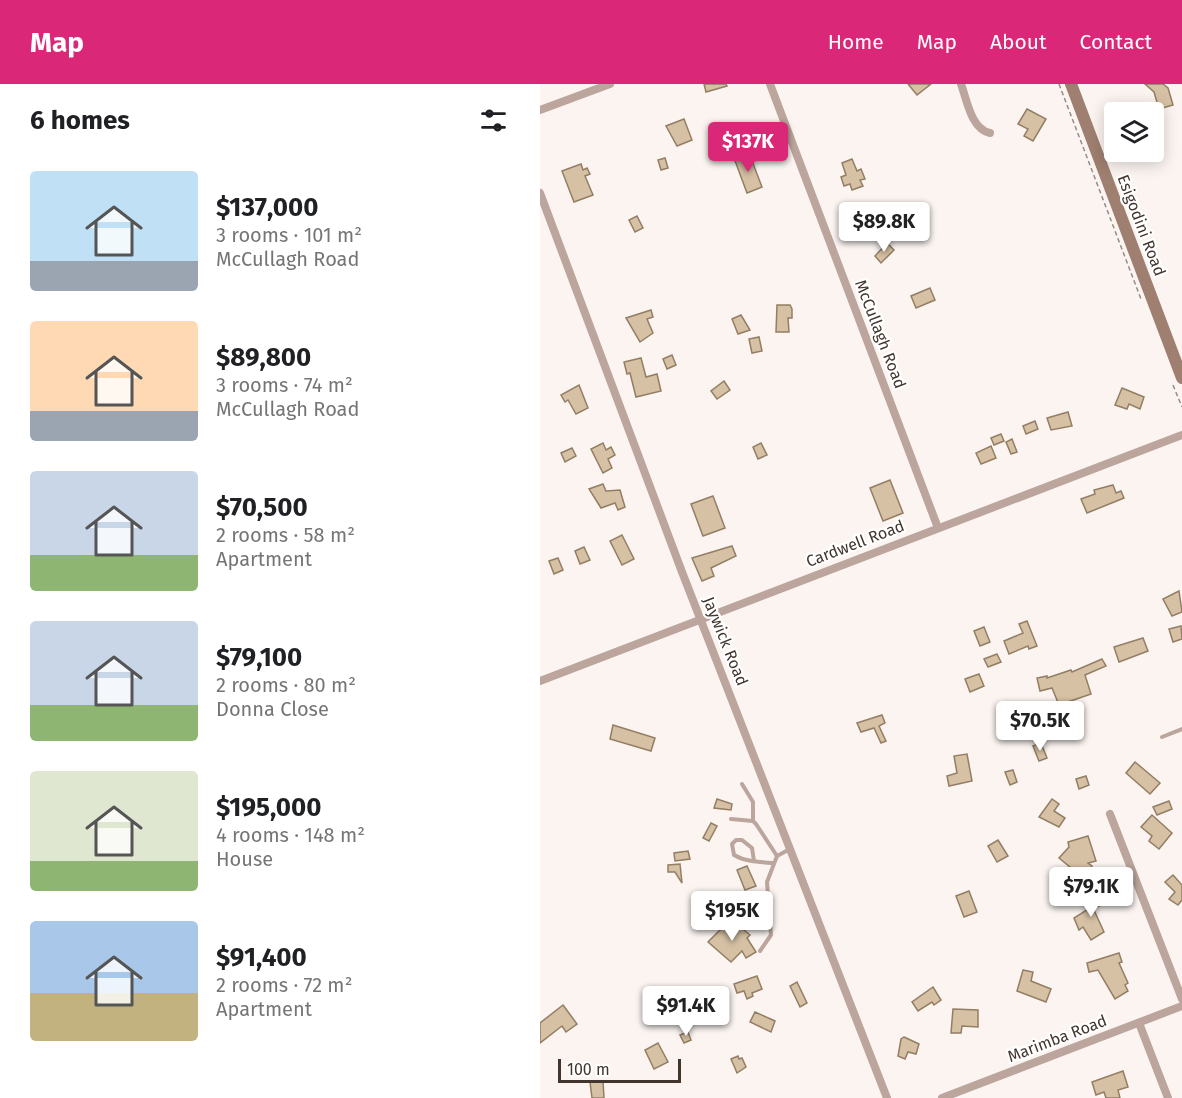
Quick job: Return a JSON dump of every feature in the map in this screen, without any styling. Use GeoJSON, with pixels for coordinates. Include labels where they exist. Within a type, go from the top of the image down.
{"type":"FeatureCollection","features":[{"type":"Feature","properties":{"kind":"main road","name":"Esigodini Road"},"geometry":{"type":"LineString","coordinates":[[1071,84],[1178,382]]}},
{"type":"Feature","properties":{"kind":"street"},"geometry":{"type":"LineString","coordinates":[[540,110],[610,84]]}},
{"type":"Feature","properties":{"kind":"street","name":"McCullagh Road"},"geometry":{"type":"LineString","coordinates":[[770,84],[938,528]]}},
{"type":"Feature","properties":{"kind":"street"},"geometry":{"type":"LineString","coordinates":[[961,84],[976,125],[982,132],[990,133]]}},
{"type":"Feature","properties":{"kind":"street","name":"Jaywick Road"},"geometry":{"type":"LineString","coordinates":[[540,194],[887,1098]]}},
{"type":"Feature","properties":{"kind":"street","name":"Cardwell Road"},"geometry":{"type":"LineString","coordinates":[[540,681],[1182,435]]}},
{"type":"Feature","properties":{"kind":"street"},"geometry":{"type":"LineString","coordinates":[[1110,814],[1182,999]]}},
{"type":"Feature","properties":{"kind":"street","name":"Marimba Road"},"geometry":{"type":"LineString","coordinates":[[942,1098],[1182,1006]]}},
{"type":"Feature","properties":{"kind":"street"},"geometry":{"type":"LineString","coordinates":[[1139,1023],[1168,1098]]}},
{"type":"Feature","properties":{"kind":"lane"},"geometry":{"type":"LineString","coordinates":[[1162,737],[1182,729]]}},
{"type":"Feature","properties":{"kind":"lane"},"geometry":{"type":"LineString","coordinates":[[742,784],[753,801],[753,821],[777,856]]}},
{"type":"Feature","properties":{"kind":"lane"},"geometry":{"type":"LineString","coordinates":[[731,819],[753,821]]}},
{"type":"Feature","properties":{"kind":"lane"},"geometry":{"type":"LineString","coordinates":[[754,861],[752,848],[742,840],[736,840],[732,844],[734,855],[754,861],[773,863]]}},
{"type":"Feature","properties":{"kind":"lane"},"geometry":{"type":"LineString","coordinates":[[760,951],[771,935],[767,882],[777,856],[791,849]]}},
{"type":"Feature","properties":{"kind":"path"},"geometry":{"type":"LineString","coordinates":[[1059,84],[1141,300]]}},
{"type":"Feature","properties":{"kind":"path"},"geometry":{"type":"LineString","coordinates":[[1178,382],[1182,407]]}},
{"type":"Feature","properties":{"kind":"building"},"geometry":{"type":"Polygon","coordinates":[[[704,84],[726,84],[727,86],[706,92],[704,84]]]}},
{"type":"Feature","properties":{"kind":"building"},"geometry":{"type":"Polygon","coordinates":[[[908,84],[931,84],[917,95],[908,84]]]}},
{"type":"Feature","properties":{"kind":"building"},"geometry":{"type":"Polygon","coordinates":[[[1145,84],[1163,84],[1168,88],[1173,105],[1164,108],[1164,102],[1157,102],[1154,92],[1145,84]]]}},
{"type":"Feature","properties":{"kind":"building"},"geometry":{"type":"Polygon","coordinates":[[[1027,109],[1046,119],[1033,141],[1024,136],[1028,129],[1018,124],[1027,109]]]}},
{"type":"Feature","properties":{"kind":"building"},"geometry":{"type":"Polygon","coordinates":[[[684,119],[692,140],[677,146],[666,126],[684,119]]]}},
{"type":"Feature","properties":{"kind":"building"},"geometry":{"type":"Polygon","coordinates":[[[749,153],[762,187],[747,193],[734,158],[749,153]]]}},
{"type":"Feature","properties":{"kind":"building"},"geometry":{"type":"Polygon","coordinates":[[[665,158],[668,168],[661,170],[658,160],[665,158]]]}},
{"type":"Feature","properties":{"kind":"building"},"geometry":{"type":"Polygon","coordinates":[[[852,159],[857,171],[861,169],[865,179],[860,180],[863,186],[852,190],[850,184],[844,186],[841,177],[846,175],[842,163],[852,159]]]}},
{"type":"Feature","properties":{"kind":"building"},"geometry":{"type":"Polygon","coordinates":[[[581,164],[583,170],[587,168],[590,174],[585,176],[593,195],[574,202],[562,171],[581,164]]]}},
{"type":"Feature","properties":{"kind":"building"},"geometry":{"type":"Polygon","coordinates":[[[637,216],[643,228],[635,232],[629,220],[637,216]]]}},
{"type":"Feature","properties":{"kind":"building"},"geometry":{"type":"Polygon","coordinates":[[[887,243],[894,250],[881,263],[875,256],[887,243]]]}},
{"type":"Feature","properties":{"kind":"building"},"geometry":{"type":"Polygon","coordinates":[[[930,288],[935,300],[916,308],[911,296],[930,288]]]}},
{"type":"Feature","properties":{"kind":"building"},"geometry":{"type":"Polygon","coordinates":[[[777,305],[790,305],[792,309],[792,318],[788,318],[789,332],[776,332],[777,305]]]}},
{"type":"Feature","properties":{"kind":"building"},"geometry":{"type":"Polygon","coordinates":[[[651,310],[653,317],[647,319],[653,333],[640,342],[626,318],[651,310]]]}},
{"type":"Feature","properties":{"kind":"building"},"geometry":{"type":"Polygon","coordinates":[[[741,315],[750,330],[738,334],[732,319],[741,315]]]}},
{"type":"Feature","properties":{"kind":"building"},"geometry":{"type":"Polygon","coordinates":[[[759,337],[762,351],[752,353],[749,339],[759,337]]]}},
{"type":"Feature","properties":{"kind":"building"},"geometry":{"type":"Polygon","coordinates":[[[672,355],[676,365],[667,369],[663,359],[672,355]]]}},
{"type":"Feature","properties":{"kind":"building"},"geometry":{"type":"Polygon","coordinates":[[[641,358],[646,377],[657,374],[661,391],[636,397],[630,373],[627,374],[624,362],[641,358]]]}},
{"type":"Feature","properties":{"kind":"building"},"geometry":{"type":"Polygon","coordinates":[[[724,381],[730,390],[717,399],[711,391],[724,381]]]}},
{"type":"Feature","properties":{"kind":"building"},"geometry":{"type":"Polygon","coordinates":[[[579,385],[588,408],[576,414],[568,400],[565,402],[561,395],[579,385]]]}},
{"type":"Feature","properties":{"kind":"building"},"geometry":{"type":"Polygon","coordinates":[[[1122,388],[1144,397],[1140,409],[1129,404],[1127,409],[1115,405],[1122,388]]]}},
{"type":"Feature","properties":{"kind":"building"},"geometry":{"type":"Polygon","coordinates":[[[1068,412],[1072,426],[1051,430],[1047,418],[1068,412]]]}},
{"type":"Feature","properties":{"kind":"building"},"geometry":{"type":"Polygon","coordinates":[[[1035,421],[1038,429],[1026,434],[1023,426],[1035,421]]]}},
{"type":"Feature","properties":{"kind":"building"},"geometry":{"type":"Polygon","coordinates":[[[1001,434],[1004,441],[994,445],[991,438],[1001,434]]]}},
{"type":"Feature","properties":{"kind":"building"},"geometry":{"type":"Polygon","coordinates":[[[1012,439],[1017,452],[1011,454],[1006,442],[1012,439]]]}},
{"type":"Feature","properties":{"kind":"building"},"geometry":{"type":"Polygon","coordinates":[[[603,443],[606,450],[611,447],[615,455],[608,459],[612,468],[603,473],[591,449],[603,443]]]}},
{"type":"Feature","properties":{"kind":"building"},"geometry":{"type":"Polygon","coordinates":[[[761,443],[767,455],[758,459],[753,447],[761,443]]]}},
{"type":"Feature","properties":{"kind":"building"},"geometry":{"type":"Polygon","coordinates":[[[991,446],[996,458],[981,464],[976,453],[991,446]]]}},
{"type":"Feature","properties":{"kind":"building"},"geometry":{"type":"Polygon","coordinates":[[[572,448],[576,456],[565,462],[561,453],[572,448]]]}},
{"type":"Feature","properties":{"kind":"building"},"geometry":{"type":"Polygon","coordinates":[[[890,480],[903,513],[883,521],[870,488],[890,480]]]}},
{"type":"Feature","properties":{"kind":"building"},"geometry":{"type":"Polygon","coordinates":[[[603,484],[606,491],[620,490],[625,507],[618,510],[615,503],[601,508],[589,489],[603,484]]]}},
{"type":"Feature","properties":{"kind":"building"},"geometry":{"type":"Polygon","coordinates":[[[1113,485],[1116,493],[1121,491],[1124,498],[1087,513],[1081,499],[1095,494],[1094,490],[1113,485]]]}},
{"type":"Feature","properties":{"kind":"building"},"geometry":{"type":"Polygon","coordinates":[[[713,496],[725,528],[703,536],[691,504],[713,496]]]}},
{"type":"Feature","properties":{"kind":"building"},"geometry":{"type":"Polygon","coordinates":[[[622,535],[634,559],[622,565],[610,541],[622,535]]]}},
{"type":"Feature","properties":{"kind":"building"},"geometry":{"type":"Polygon","coordinates":[[[732,546],[736,556],[711,568],[714,576],[702,581],[692,558],[732,546]]]}},
{"type":"Feature","properties":{"kind":"building"},"geometry":{"type":"Polygon","coordinates":[[[584,547],[590,560],[580,564],[575,551],[584,547]]]}},
{"type":"Feature","properties":{"kind":"building"},"geometry":{"type":"Polygon","coordinates":[[[558,558],[563,570],[554,574],[549,561],[558,558]]]}},
{"type":"Feature","properties":{"kind":"building"},"geometry":{"type":"Polygon","coordinates":[[[1179,591],[1182,612],[1172,616],[1163,599],[1179,591]]]}},
{"type":"Feature","properties":{"kind":"building"},"geometry":{"type":"Polygon","coordinates":[[[1027,621],[1037,646],[1029,649],[1028,646],[1009,654],[1004,641],[1023,633],[1019,624],[1027,621]]]}},
{"type":"Feature","properties":{"kind":"building"},"geometry":{"type":"Polygon","coordinates":[[[1181,626],[1182,639],[1173,642],[1169,629],[1181,626]]]}},
{"type":"Feature","properties":{"kind":"building"},"geometry":{"type":"Polygon","coordinates":[[[984,627],[990,642],[980,646],[974,631],[984,627]]]}},
{"type":"Feature","properties":{"kind":"building"},"geometry":{"type":"Polygon","coordinates":[[[1143,638],[1148,651],[1119,662],[1114,647],[1143,638]]]}},
{"type":"Feature","properties":{"kind":"building"},"geometry":{"type":"Polygon","coordinates":[[[997,654],[1001,662],[988,667],[984,659],[997,654]]]}},
{"type":"Feature","properties":{"kind":"building"},"geometry":{"type":"Polygon","coordinates":[[[1102,659],[1106,666],[1085,675],[1091,694],[1059,705],[1052,688],[1040,691],[1037,678],[1047,676],[1047,678],[1071,670],[1072,672],[1102,659]]]}},
{"type":"Feature","properties":{"kind":"building"},"geometry":{"type":"Polygon","coordinates":[[[979,674],[984,686],[970,692],[965,679],[979,674]]]}},
{"type":"Feature","properties":{"kind":"building"},"geometry":{"type":"Polygon","coordinates":[[[882,715],[885,723],[879,726],[886,741],[881,743],[874,728],[861,732],[857,723],[882,715]]]}},
{"type":"Feature","properties":{"kind":"building"},"geometry":{"type":"Polygon","coordinates":[[[613,725],[655,738],[651,751],[610,739],[613,725]]]}},
{"type":"Feature","properties":{"kind":"building"},"geometry":{"type":"Polygon","coordinates":[[[1041,743],[1047,758],[1039,761],[1033,746],[1041,743]]]}},
{"type":"Feature","properties":{"kind":"building"},"geometry":{"type":"Polygon","coordinates":[[[967,754],[972,781],[949,786],[947,776],[957,773],[954,756],[967,754]]]}},
{"type":"Feature","properties":{"kind":"building"},"geometry":{"type":"Polygon","coordinates":[[[1135,762],[1160,783],[1150,794],[1126,773],[1135,762]]]}},
{"type":"Feature","properties":{"kind":"building"},"geometry":{"type":"Polygon","coordinates":[[[1013,770],[1017,782],[1010,785],[1005,772],[1013,770]]]}},
{"type":"Feature","properties":{"kind":"building"},"geometry":{"type":"Polygon","coordinates":[[[1086,776],[1089,785],[1079,789],[1076,779],[1086,776]]]}},
{"type":"Feature","properties":{"kind":"building"},"geometry":{"type":"Polygon","coordinates":[[[717,799],[732,804],[731,810],[714,808],[717,799]]]}},
{"type":"Feature","properties":{"kind":"building"},"geometry":{"type":"Polygon","coordinates":[[[1052,799],[1059,804],[1054,811],[1065,818],[1059,827],[1039,817],[1052,799]]]}},
{"type":"Feature","properties":{"kind":"building"},"geometry":{"type":"Polygon","coordinates":[[[1169,801],[1172,809],[1157,815],[1153,807],[1169,801]]]}},
{"type":"Feature","properties":{"kind":"building"},"geometry":{"type":"Polygon","coordinates":[[[1152,815],[1172,833],[1159,849],[1149,841],[1152,836],[1141,827],[1152,815]]]}},
{"type":"Feature","properties":{"kind":"building"},"geometry":{"type":"Polygon","coordinates":[[[711,823],[717,826],[709,841],[703,838],[711,823]]]}},
{"type":"Feature","properties":{"kind":"building"},"geometry":{"type":"Polygon","coordinates":[[[1088,836],[1096,861],[1088,863],[1092,866],[1079,884],[1066,875],[1071,868],[1059,858],[1069,847],[1068,842],[1088,836]]]}},
{"type":"Feature","properties":{"kind":"building"},"geometry":{"type":"Polygon","coordinates":[[[998,840],[1008,856],[997,862],[988,846],[998,840]]]}},
{"type":"Feature","properties":{"kind":"building"},"geometry":{"type":"Polygon","coordinates":[[[688,851],[690,859],[675,861],[674,853],[688,851]]]}},
{"type":"Feature","properties":{"kind":"building"},"geometry":{"type":"Polygon","coordinates":[[[680,864],[682,883],[675,872],[668,872],[668,865],[680,864]]]}},
{"type":"Feature","properties":{"kind":"building"},"geometry":{"type":"Polygon","coordinates":[[[747,866],[756,886],[745,890],[737,870],[747,866]]]}},
{"type":"Feature","properties":{"kind":"building"},"geometry":{"type":"Polygon","coordinates":[[[1173,875],[1182,885],[1182,900],[1178,905],[1169,899],[1175,892],[1165,882],[1173,875]]]}},
{"type":"Feature","properties":{"kind":"building"},"geometry":{"type":"Polygon","coordinates":[[[969,891],[977,912],[964,917],[956,896],[969,891]]]}},
{"type":"Feature","properties":{"kind":"building"},"geometry":{"type":"Polygon","coordinates":[[[1100,893],[1104,904],[1093,908],[1104,932],[1091,940],[1083,927],[1079,930],[1074,918],[1090,908],[1087,898],[1100,893]]]}},
{"type":"Feature","properties":{"kind":"building"},"geometry":{"type":"Polygon","coordinates":[[[731,919],[750,935],[747,938],[756,952],[746,958],[742,951],[731,962],[708,942],[731,919]]]}},
{"type":"Feature","properties":{"kind":"building"},"geometry":{"type":"Polygon","coordinates":[[[1119,953],[1122,962],[1119,963],[1128,983],[1125,985],[1128,991],[1115,999],[1098,970],[1089,972],[1087,963],[1119,953]]]}},
{"type":"Feature","properties":{"kind":"building"},"geometry":{"type":"Polygon","coordinates":[[[1023,970],[1033,972],[1031,981],[1051,989],[1046,1002],[1017,991],[1023,970]]]}},
{"type":"Feature","properties":{"kind":"building"},"geometry":{"type":"Polygon","coordinates":[[[757,976],[762,989],[752,993],[753,996],[747,999],[744,991],[737,993],[734,984],[757,976]]]}},
{"type":"Feature","properties":{"kind":"building"},"geometry":{"type":"Polygon","coordinates":[[[797,982],[807,1003],[800,1007],[790,986],[797,982]]]}},
{"type":"Feature","properties":{"kind":"building"},"geometry":{"type":"Polygon","coordinates":[[[933,987],[941,1000],[934,1005],[932,1002],[918,1011],[912,1002],[933,987]]]}},
{"type":"Feature","properties":{"kind":"building"},"geometry":{"type":"Polygon","coordinates":[[[563,1005],[577,1024],[566,1032],[562,1026],[540,1043],[540,1023],[563,1005]]]}},
{"type":"Feature","properties":{"kind":"building"},"geometry":{"type":"Polygon","coordinates":[[[953,1009],[978,1010],[978,1027],[962,1026],[961,1033],[951,1033],[953,1009]]]}},
{"type":"Feature","properties":{"kind":"building"},"geometry":{"type":"Polygon","coordinates":[[[755,1012],[775,1021],[771,1032],[750,1022],[755,1012]]]}},
{"type":"Feature","properties":{"kind":"building"},"geometry":{"type":"Polygon","coordinates":[[[688,1032],[691,1040],[684,1043],[680,1035],[688,1032]]]}},
{"type":"Feature","properties":{"kind":"building"},"geometry":{"type":"Polygon","coordinates":[[[904,1037],[919,1044],[916,1054],[908,1052],[905,1059],[898,1056],[901,1039],[904,1037]]]}},
{"type":"Feature","properties":{"kind":"building"},"geometry":{"type":"Polygon","coordinates":[[[658,1043],[668,1062],[654,1069],[645,1050],[658,1043]]]}},
{"type":"Feature","properties":{"kind":"building"},"geometry":{"type":"Polygon","coordinates":[[[738,1056],[739,1059],[742,1058],[746,1067],[737,1073],[731,1059],[738,1056]]]}},
{"type":"Feature","properties":{"kind":"building"},"geometry":{"type":"Polygon","coordinates":[[[1123,1071],[1128,1087],[1118,1090],[1120,1098],[1106,1098],[1104,1092],[1096,1095],[1092,1082],[1123,1071]]]}},
{"type":"Feature","properties":{"kind":"building"},"geometry":{"type":"Polygon","coordinates":[[[603,1081],[604,1098],[592,1098],[590,1082],[603,1081]]]}}]}
